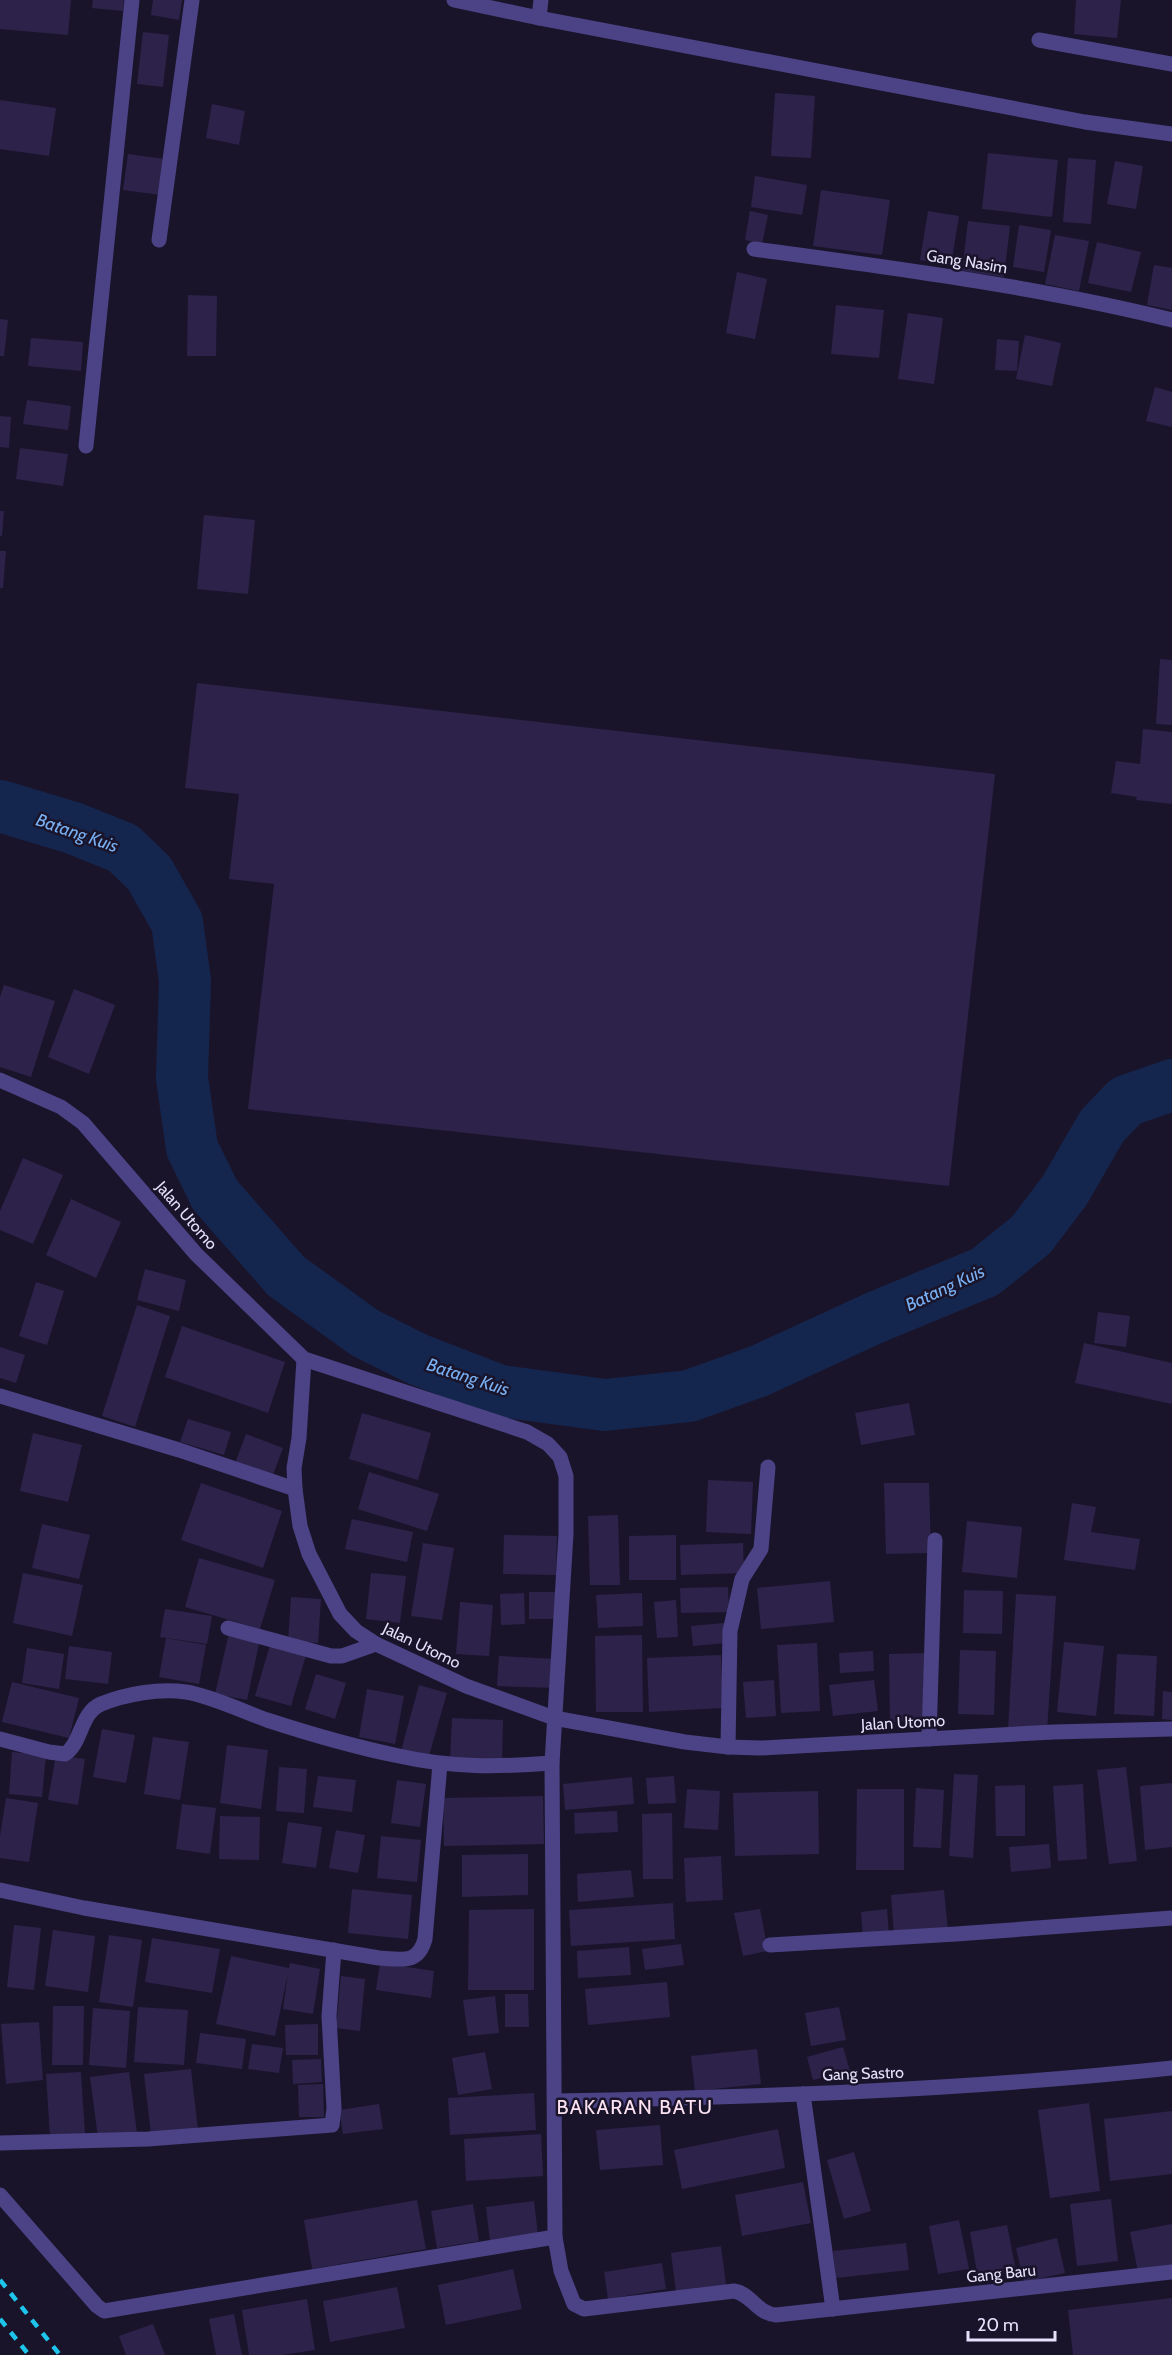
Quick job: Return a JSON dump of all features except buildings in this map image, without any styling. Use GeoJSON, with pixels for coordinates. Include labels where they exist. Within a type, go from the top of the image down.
{"type":"FeatureCollection","features":[{"type":"Feature","properties":{"kind":"street"},"geometry":{"type":"LineString","coordinates":[[86,446],[132,0]]}},
{"type":"Feature","properties":{"kind":"street"},"geometry":{"type":"LineString","coordinates":[[159,240],[192,0]]}},
{"type":"Feature","properties":{"kind":"street"},"geometry":{"type":"LineString","coordinates":[[454,0],[1085,122],[1172,134]]}},
{"type":"Feature","properties":{"kind":"street"},"geometry":{"type":"LineString","coordinates":[[539,18],[541,0]]}},
{"type":"Feature","properties":{"kind":"street"},"geometry":{"type":"LineString","coordinates":[[1039,40],[1172,64]]}},
{"type":"Feature","properties":{"kind":"street","name":"Gang Nasim"},"geometry":{"type":"LineString","coordinates":[[754,249],[950,276],[1114,306],[1172,320]]}},
{"type":"Feature","properties":{"kind":"street","name":"Jalan Utomo"},"geometry":{"type":"LineString","coordinates":[[0,1080],[61,1107],[83,1123],[196,1254],[304,1359],[299,1438],[294,1468],[300,1526],[309,1554],[340,1614],[356,1631],[376,1644],[466,1686],[554,1718],[685,1742],[728,1747],[760,1748],[1054,1732],[1172,1729]]}},
{"type":"Feature","properties":{"kind":"street"},"geometry":{"type":"LineString","coordinates":[[0,2195],[96,2306],[104,2311],[555,2237],[552,1763],[566,1534],[566,1476],[560,1457],[548,1444],[527,1432],[304,1359]]}},
{"type":"Feature","properties":{"kind":"street"},"geometry":{"type":"LineString","coordinates":[[0,1396],[179,1450],[295,1489]]}},
{"type":"Feature","properties":{"kind":"street"},"geometry":{"type":"LineString","coordinates":[[728,1747],[730,1631],[742,1579],[759,1555],[762,1544],[768,1467]]}},
{"type":"Feature","properties":{"kind":"street"},"geometry":{"type":"LineString","coordinates":[[929,1739],[935,1540]]}},
{"type":"Feature","properties":{"kind":"street"},"geometry":{"type":"LineString","coordinates":[[228,1628],[331,1656],[342,1656],[376,1644]]}},
{"type":"Feature","properties":{"kind":"street"},"geometry":{"type":"LineString","coordinates":[[0,1740],[65,1754],[74,1746],[88,1716],[96,1707],[135,1695],[162,1691],[187,1692],[275,1722],[396,1756],[440,1764],[495,1767],[552,1763]]}},
{"type":"Feature","properties":{"kind":"street"},"geometry":{"type":"LineString","coordinates":[[0,1890],[84,1908],[379,1958],[405,1960],[412,1958],[421,1951],[426,1932],[440,1764]]}},
{"type":"Feature","properties":{"kind":"street"},"geometry":{"type":"LineString","coordinates":[[770,1945],[1172,1918]]}},
{"type":"Feature","properties":{"kind":"street"},"geometry":{"type":"LineString","coordinates":[[0,2143],[148,2139],[332,2125],[334,2108],[329,2016],[334,1950]]}},
{"type":"Feature","properties":{"kind":"street","name":"Gang Sastro"},"geometry":{"type":"LineString","coordinates":[[555,2101],[707,2098],[1054,2081],[1172,2068]]}},
{"type":"Feature","properties":{"kind":"street"},"geometry":{"type":"LineString","coordinates":[[803,2094],[833,2309]]}},
{"type":"Feature","properties":{"kind":"street","name":"Gang Baru"},"geometry":{"type":"LineString","coordinates":[[555,2237],[567,2290],[574,2304],[580,2308],[734,2291],[742,2293],[766,2314],[776,2315],[1172,2272]]}},
{"type":"Feature","properties":{"kind":"waterway","name":"Batang Kuis"},"geometry":{"type":"LineString","coordinates":[[0,806],[73,828],[123,848],[149,873],[177,922],[185,981],[182,1078],[192,1148],[215,1195],[286,1276],[365,1333],[417,1359],[500,1391],[605,1405],[689,1396],[759,1371],[874,1318],[985,1272],[1031,1235],[1065,1190],[1102,1126],[1126,1101],[1172,1085]]}},
{"type":"Feature","properties":{"kind":"railway"},"geometry":{"type":"LineString","coordinates":[[0,2280],[60,2355]]}},
{"type":"Feature","properties":{"kind":"railway"},"geometry":{"type":"LineString","coordinates":[[0,2319],[29,2355]]}},
{"type":"Feature","properties":{"kind":"district","name":"BAKARAN BATU"},"geometry":{"type":"Point","coordinates":[635,2107]}}]}
